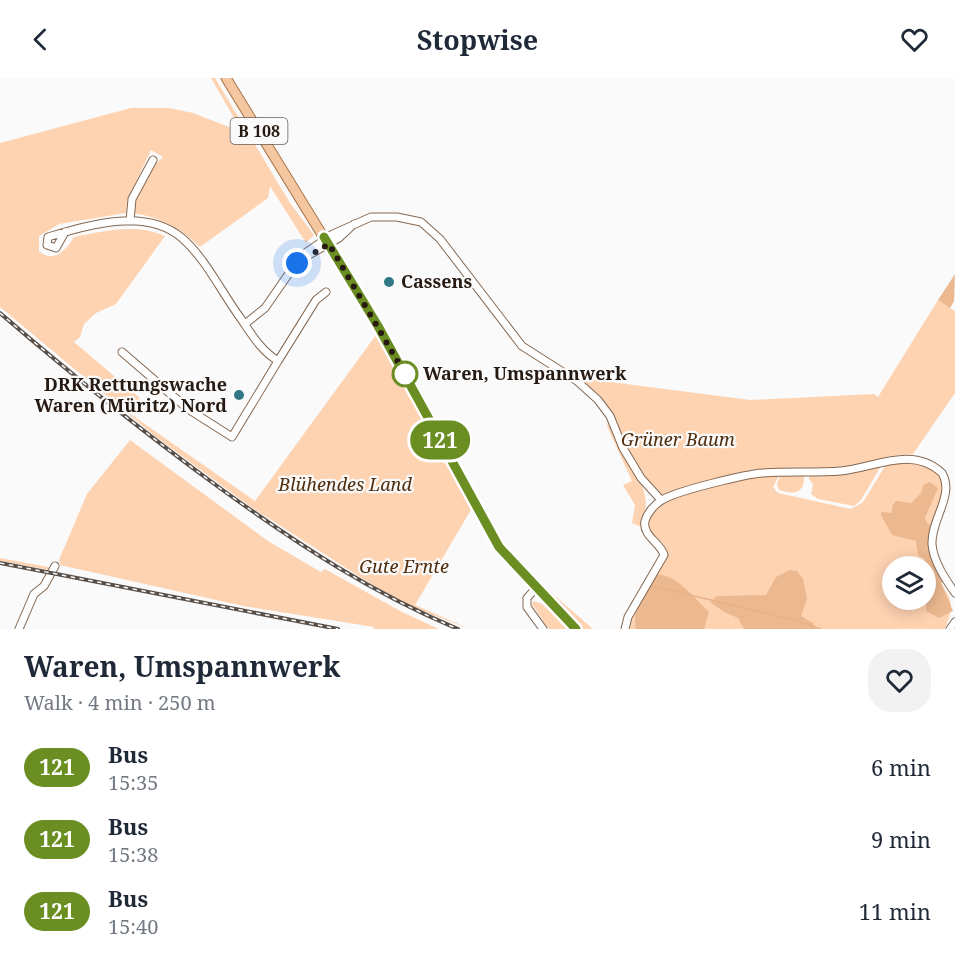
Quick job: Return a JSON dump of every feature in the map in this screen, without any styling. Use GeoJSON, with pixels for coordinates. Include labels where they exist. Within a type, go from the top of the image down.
{"type":"FeatureCollection","features":[{"type":"Feature","properties":{"kind":"main road","name":"B 108"},"geometry":{"type":"LineString","coordinates":[[226,78],[357,290],[494,537],[534,590],[576,629]]}},
{"type":"Feature","properties":{"kind":"street"},"geometry":{"type":"LineString","coordinates":[[130,221],[132,199],[153,160]]}},
{"type":"Feature","properties":{"kind":"street"},"geometry":{"type":"LineString","coordinates":[[245,324],[265,308],[300,260],[326,240],[357,223],[377,217],[421,222],[431,229],[516,339],[542,360],[577,381],[598,400],[610,416],[623,448],[642,480],[661,500]]}},
{"type":"Feature","properties":{"kind":"street"},"geometry":{"type":"LineString","coordinates":[[65,232],[130,221],[163,226],[181,238],[258,344],[278,361]]}},
{"type":"Feature","properties":{"kind":"street"},"geometry":{"type":"LineString","coordinates":[[122,352],[188,409],[232,437],[316,300],[326,292]]}},
{"type":"Feature","properties":{"kind":"street"},"geometry":{"type":"LineString","coordinates":[[625,629],[628,617],[663,558],[664,552],[647,532],[645,524],[652,509],[661,500],[754,474],[844,471],[894,459],[914,461],[938,469],[950,485],[950,500],[932,541],[937,560],[952,581],[955,593]]}},
{"type":"Feature","properties":{"kind":"street"},"geometry":{"type":"LineString","coordinates":[[19,629],[34,594],[44,586],[55,566]]}},
{"type":"Feature","properties":{"kind":"street"},"geometry":{"type":"LineString","coordinates":[[534,590],[527,598],[527,607],[543,629]]}},
{"type":"Feature","properties":{"kind":"street"},"geometry":{"type":"LineString","coordinates":[[950,629],[955,622]]}},
{"type":"Feature","properties":{"kind":"green space"},"geometry":{"type":"Polygon","coordinates":[[[211,78],[215,78],[290,203],[314,235],[306,243],[270,186],[268,198],[200,247],[170,224],[133,213],[144,182],[163,157],[151,150],[127,201],[126,213],[59,224],[39,236],[39,251],[44,255],[55,256],[63,251],[74,237],[97,232],[131,229],[165,236],[116,304],[96,313],[84,324],[80,337],[74,342],[140,398],[129,413],[255,501],[376,335],[472,508],[415,605],[470,629],[414,608],[371,584],[251,507],[156,437],[0,307],[0,143],[131,108],[169,108],[193,113],[242,132],[211,78]]]}},
{"type":"Feature","properties":{"kind":"green space","name":"Grüner Baum"},"geometry":{"type":"Polygon","coordinates":[[[938,300],[955,311],[955,393],[913,454],[891,456],[846,467],[751,470],[668,494],[660,494],[635,465],[611,414],[580,378],[750,400],[874,394],[878,397],[938,300]]]}},
{"type":"Feature","properties":{"kind":"green space"},"geometry":{"type":"Polygon","coordinates":[[[609,417],[643,488],[646,501],[644,528],[632,523],[635,505],[623,485],[632,481],[607,426],[609,417]]]}},
{"type":"Feature","properties":{"kind":"green space"},"geometry":{"type":"Polygon","coordinates":[[[130,440],[268,541],[321,572],[325,569],[402,612],[439,629],[374,629],[374,627],[243,606],[60,565],[59,560],[87,494],[130,440]]]}},
{"type":"Feature","properties":{"kind":"green space"},"geometry":{"type":"Polygon","coordinates":[[[887,463],[911,463],[925,466],[936,470],[943,478],[949,492],[931,534],[944,581],[941,583],[951,603],[945,629],[629,629],[631,618],[666,559],[665,549],[654,540],[646,524],[656,509],[667,500],[709,485],[780,474],[773,487],[778,493],[851,509],[863,502],[887,463]]]}},
{"type":"Feature","properties":{"kind":"green space"},"geometry":{"type":"Polygon","coordinates":[[[881,466],[861,500],[854,506],[818,499],[811,494],[813,484],[809,475],[830,476],[881,466]]]}},
{"type":"Feature","properties":{"kind":"green space"},"geometry":{"type":"Polygon","coordinates":[[[781,474],[804,475],[803,486],[798,492],[779,490],[777,484],[781,474]]]}},
{"type":"Feature","properties":{"kind":"green space"},"geometry":{"type":"Polygon","coordinates":[[[0,558],[48,567],[50,570],[0,561],[0,558]]]}},
{"type":"Feature","properties":{"kind":"green space"},"geometry":{"type":"Polygon","coordinates":[[[531,575],[593,629],[579,629],[531,575]]]}},
{"type":"Feature","properties":{"kind":"green space"},"geometry":{"type":"Polygon","coordinates":[[[534,601],[542,604],[568,629],[549,629],[532,604],[534,601]]]}},
{"type":"Feature","properties":{"kind":"shaded area"},"geometry":{"type":"Polygon","coordinates":[[[955,274],[954,301],[950,308],[938,300],[955,274]]]}},
{"type":"Feature","properties":{"kind":"shaded area"},"geometry":{"type":"Polygon","coordinates":[[[930,482],[938,488],[925,518],[928,524],[932,525],[931,534],[944,581],[941,583],[953,611],[939,618],[926,611],[936,610],[936,556],[918,555],[916,541],[892,535],[881,515],[881,512],[892,513],[892,506],[896,501],[911,503],[921,493],[923,485],[930,482]]]}},
{"type":"Feature","properties":{"kind":"shaded area"},"geometry":{"type":"Polygon","coordinates":[[[790,570],[797,571],[803,579],[807,599],[801,616],[813,623],[816,629],[744,629],[738,618],[710,602],[717,596],[766,595],[776,577],[790,570]]]}},
{"type":"Feature","properties":{"kind":"shaded area"},"geometry":{"type":"Polygon","coordinates":[[[656,574],[664,575],[678,583],[709,612],[704,629],[636,629],[638,607],[656,574]]]}},
{"type":"Feature","properties":{"kind":"waterway"},"geometry":{"type":"LineString","coordinates":[[652,586],[794,620],[821,629]]}},
{"type":"Feature","properties":{"kind":"railway"},"geometry":{"type":"LineString","coordinates":[[0,313],[82,382],[252,511],[308,549],[366,584],[458,629]]}},
{"type":"Feature","properties":{"kind":"railway"},"geometry":{"type":"LineString","coordinates":[[0,563],[338,629]]}},
{"type":"Feature","properties":{"kind":"bus line","name":"121"},"geometry":{"type":"LineString","coordinates":[[324,237],[378,326],[499,547],[576,629]]}},
{"type":"Feature","properties":{"kind":"place","name":"Cassens"},"geometry":{"type":"Point","coordinates":[389,282]}},
{"type":"Feature","properties":{"kind":"place","name":"Waren, Umspannwerk"},"geometry":{"type":"Point","coordinates":[405,374]}},
{"type":"Feature","properties":{"kind":"place","name":"DRK Rettungswache Waren (Müritz) Nord"},"geometry":{"type":"Point","coordinates":[239,395]}},
{"type":"Feature","properties":{"kind":"route"},"geometry":{"type":"LineString","coordinates":[[297,263],[329,244],[405,374]]}},
{"type":"Feature","properties":{"kind":"park label","name":"Blühendes Land"},"geometry":{"type":"Point","coordinates":[345,485]}},
{"type":"Feature","properties":{"kind":"park label","name":"Gute Ernte"},"geometry":{"type":"Point","coordinates":[404,567]}}]}
